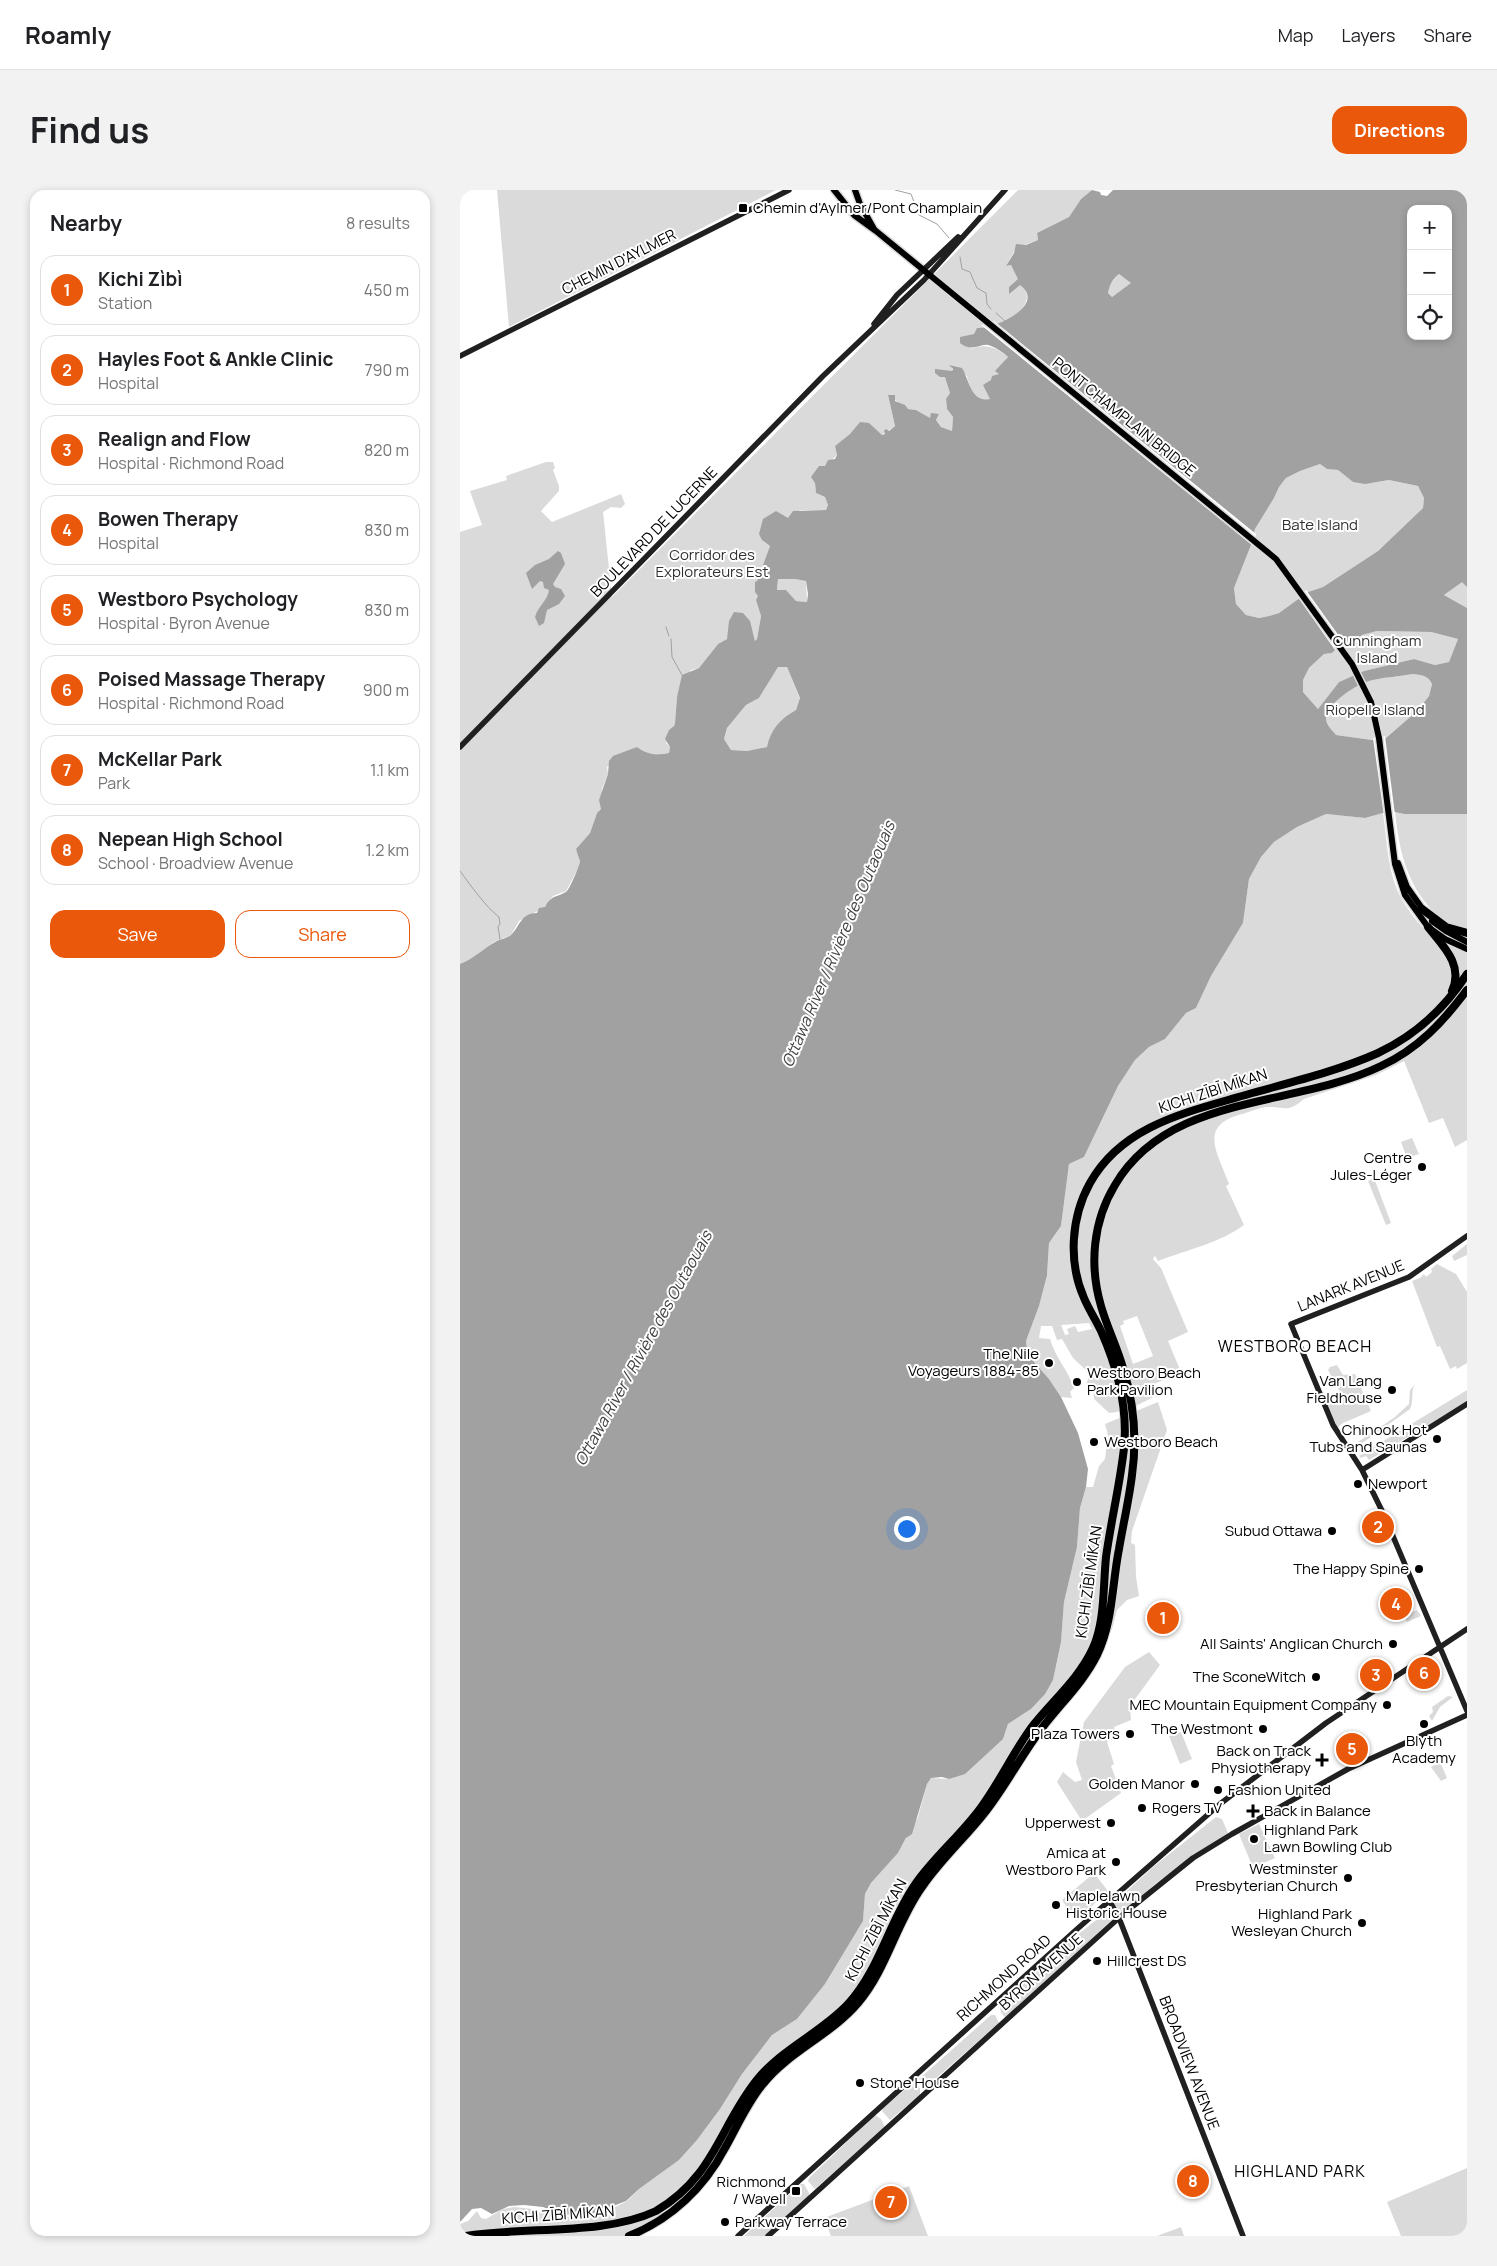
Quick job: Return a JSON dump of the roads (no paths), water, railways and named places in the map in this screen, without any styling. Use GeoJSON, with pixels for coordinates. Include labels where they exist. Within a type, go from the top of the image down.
{"type":"FeatureCollection","features":[{"type":"Feature","properties":{"kind":"highway"},"geometry":{"type":"LineString","coordinates":[[1422,910],[1446,927],[1467,934]]}},
{"type":"Feature","properties":{"kind":"highway"},"geometry":{"type":"LineString","coordinates":[[1428,927],[1448,951],[1455,968],[1455,985],[1444,1004]]}},
{"type":"Feature","properties":{"kind":"highway","name":"KICHI ZĪBĪ MĪKAN"},"geometry":{"type":"LineString","coordinates":[[466,2236],[605,2228],[640,2219],[661,2208],[686,2190],[703,2170],[746,2096],[763,2073],[776,2060],[834,2017],[851,2000],[871,1971],[899,1911],[915,1884],[980,1808],[1029,1731],[1078,1672],[1093,1648],[1100,1623],[1106,1558],[1123,1453],[1123,1412],[1119,1384],[1108,1349],[1081,1291],[1074,1262],[1076,1219],[1086,1190],[1100,1168],[1118,1148],[1154,1125],[1199,1108],[1338,1068],[1380,1052],[1402,1040],[1444,1004],[1467,974]]}},
{"type":"Feature","properties":{"kind":"highway","name":"KICHI ZĪBĪ MĪKAN"},"geometry":{"type":"LineString","coordinates":[[629,2236],[663,2219],[692,2194],[718,2161],[748,2106],[762,2085],[784,2063],[837,2023],[860,2001],[876,1978],[909,1907],[922,1886],[987,1810],[1039,1733],[1087,1672],[1103,1642],[1110,1614],[1119,1549],[1133,1472],[1134,1447],[1132,1409],[1123,1368],[1101,1307],[1094,1270],[1095,1244],[1101,1214],[1113,1188],[1129,1164],[1153,1141],[1187,1122],[1343,1080],[1385,1064],[1435,1030],[1467,990]]}},
{"type":"Feature","properties":{"kind":"highway"},"geometry":{"type":"LineString","coordinates":[[1454,1008],[1467,995]]}},
{"type":"Feature","properties":{"kind":"main road","name":"CHEMIN D'AYLMER"},"geometry":{"type":"LineString","coordinates":[[460,356],[789,190]]}},
{"type":"Feature","properties":{"kind":"main road","name":"PONT CHAMPLAIN BRIDGE"},"geometry":{"type":"LineString","coordinates":[[835,190],[854,215],[923,270],[926,277],[976,314],[1273,556],[1338,645],[1363,684],[1374,712],[1379,738],[1395,856]]}},
{"type":"Feature","properties":{"kind":"main road","name":"BOULEVARD DE LUCERNE"},"geometry":{"type":"LineString","coordinates":[[460,747],[823,376],[926,277],[1005,190]]}},
{"type":"Feature","properties":{"kind":"main road"},"geometry":{"type":"LineString","coordinates":[[856,192],[876,231]]}},
{"type":"Feature","properties":{"kind":"main road","name":"BOULEVARD DE LUCERNE"},"geometry":{"type":"LineString","coordinates":[[866,335],[897,295],[980,217]]}},
{"type":"Feature","properties":{"kind":"main road"},"geometry":{"type":"LineString","coordinates":[[926,277],[928,264]]}},
{"type":"Feature","properties":{"kind":"main road"},"geometry":{"type":"LineString","coordinates":[[1395,856],[1407,887],[1422,910],[1441,928],[1467,942]]}},
{"type":"Feature","properties":{"kind":"main road"},"geometry":{"type":"LineString","coordinates":[[1395,856],[1396,870],[1402,890],[1414,910],[1428,927],[1445,939],[1467,949]]}},
{"type":"Feature","properties":{"kind":"main road","name":"LANARK AVENUE"},"geometry":{"type":"LineString","coordinates":[[1362,1470],[1331,1421],[1291,1324],[1409,1277],[1467,1236]]}},
{"type":"Feature","properties":{"kind":"main road"},"geometry":{"type":"LineString","coordinates":[[1467,1404],[1362,1470],[1441,1647],[1467,1711]]}},
{"type":"Feature","properties":{"kind":"main road","name":"RICHMOND ROAD"},"geometry":{"type":"LineString","coordinates":[[739,2235],[1109,1900],[1220,1804],[1326,1723],[1467,1629]]}},
{"type":"Feature","properties":{"kind":"main road","name":"BYRON AVENUE"},"geometry":{"type":"LineString","coordinates":[[768,2236],[1119,1918],[1193,1858],[1348,1770],[1467,1715]]}},
{"type":"Feature","properties":{"kind":"main road","name":"BROADVIEW AVENUE"},"geometry":{"type":"LineString","coordinates":[[1109,1900],[1119,1918],[1243,2236]]}},
{"type":"Feature","properties":{"kind":"water","name":"Ottawa River / Rivière des Outaouais"},"geometry":{"type":"Polygon","coordinates":[[[1092,190],[1107,196],[1113,190],[1467,190],[1467,587],[1462,582],[1444,595],[1467,608],[1467,814],[1404,814],[1395,812],[1365,818],[1326,814],[1297,827],[1274,842],[1261,857],[1249,879],[1243,923],[1211,976],[1196,1008],[1186,1013],[1165,1039],[1149,1047],[1135,1060],[1118,1086],[1084,1157],[1069,1164],[1061,1226],[1049,1243],[1047,1276],[1039,1306],[1026,1341],[1027,1349],[1034,1362],[1061,1397],[1078,1433],[1088,1469],[1086,1487],[1080,1508],[1077,1547],[1064,1602],[1061,1642],[1053,1680],[1045,1694],[1031,1709],[1008,1724],[1003,1739],[965,1774],[949,1779],[942,1777],[931,1778],[927,1784],[912,1834],[906,1838],[898,1853],[871,1883],[865,1894],[863,1921],[825,1984],[797,2019],[772,2035],[742,2074],[720,2109],[697,2140],[679,2160],[639,2189],[626,2201],[593,2214],[570,2215],[543,2207],[524,2205],[509,2206],[492,2214],[481,2208],[472,2209],[460,2222],[460,964],[497,941],[511,935],[527,915],[537,913],[539,908],[545,907],[552,898],[567,891],[580,863],[576,849],[590,833],[597,813],[601,809],[599,800],[608,774],[609,761],[613,756],[637,747],[652,754],[669,753],[670,747],[665,739],[675,723],[677,697],[682,675],[699,668],[718,644],[727,639],[729,621],[734,612],[743,613],[750,621],[755,641],[757,639],[761,616],[756,600],[758,596],[755,592],[755,582],[770,546],[762,540],[759,534],[763,519],[776,511],[788,518],[793,511],[826,510],[828,505],[825,497],[816,493],[815,483],[811,477],[819,466],[825,466],[828,460],[835,459],[837,455],[835,446],[850,434],[860,422],[869,423],[882,435],[885,434],[884,431],[886,429],[889,431],[895,426],[888,395],[895,395],[895,401],[905,405],[908,409],[916,410],[930,418],[931,413],[939,414],[936,420],[941,427],[952,431],[953,417],[947,409],[946,399],[950,393],[945,377],[940,377],[935,373],[935,369],[952,371],[953,369],[949,365],[962,368],[975,394],[984,399],[990,399],[983,385],[991,380],[992,376],[999,374],[995,371],[1008,357],[991,346],[965,346],[960,343],[960,337],[974,334],[977,328],[995,325],[1006,320],[1023,308],[1027,300],[1027,293],[1020,285],[1009,294],[1009,287],[1018,279],[1011,265],[1006,266],[1014,253],[1016,244],[1026,245],[1038,240],[1037,233],[1069,217],[1081,199],[1092,190]],[[1119,274],[1108,293],[1112,297],[1131,283],[1119,274]],[[1320,464],[1286,478],[1279,487],[1255,529],[1251,545],[1234,588],[1236,604],[1246,615],[1259,618],[1279,613],[1308,592],[1323,587],[1378,551],[1423,508],[1424,498],[1418,486],[1389,480],[1365,484],[1353,482],[1338,470],[1327,469],[1320,464]],[[778,579],[777,590],[786,590],[796,601],[807,602],[806,581],[778,579]],[[1377,631],[1362,635],[1355,641],[1344,641],[1332,653],[1324,654],[1309,668],[1303,680],[1303,692],[1318,709],[1339,682],[1364,671],[1414,659],[1435,665],[1449,662],[1458,639],[1431,632],[1377,631]],[[778,667],[759,698],[746,705],[727,728],[724,739],[731,750],[747,751],[767,747],[777,725],[796,710],[800,698],[787,667],[778,667]],[[1412,674],[1369,681],[1357,686],[1331,706],[1326,721],[1336,735],[1372,740],[1386,738],[1417,711],[1429,696],[1432,684],[1426,677],[1412,674]]]}},
{"type":"Feature","properties":{"kind":"water"},"geometry":{"type":"Polygon","coordinates":[[[558,551],[561,553],[565,564],[553,584],[561,589],[565,596],[559,604],[547,610],[544,623],[539,626],[535,617],[549,590],[544,588],[543,582],[540,581],[532,589],[526,573],[558,551]]]}},
{"type":"Feature","properties":{"kind":"waterway"},"geometry":{"type":"LineString","coordinates":[[895,190],[911,194],[919,215],[937,224],[949,238]]}},
{"type":"Feature","properties":{"kind":"waterway"},"geometry":{"type":"LineString","coordinates":[[960,257],[962,269],[970,272],[977,288],[986,293],[987,304],[991,309]]}},
{"type":"Feature","properties":{"kind":"waterway"},"geometry":{"type":"LineString","coordinates":[[996,313],[1006,322]]}},
{"type":"Feature","properties":{"kind":"waterway"},"geometry":{"type":"LineString","coordinates":[[666,627],[669,636]]}},
{"type":"Feature","properties":{"kind":"waterway"},"geometry":{"type":"LineString","coordinates":[[671,639],[672,657],[682,675]]}},
{"type":"Feature","properties":{"kind":"waterway"},"geometry":{"type":"LineString","coordinates":[[460,871],[484,902],[499,917],[500,939]]}},
{"type":"Feature","properties":{"kind":"place","name":"Chemin d'Aylmer/Pont Champlain"},"geometry":{"type":"Point","coordinates":[743,208]}},
{"type":"Feature","properties":{"kind":"place","name":"Centre Jules-Léger"},"geometry":{"type":"Point","coordinates":[1422,1167]}},
{"type":"Feature","properties":{"kind":"place","name":"The Nile Voyageurs 1884-85"},"geometry":{"type":"Point","coordinates":[1049,1363]}},
{"type":"Feature","properties":{"kind":"place","name":"Westboro Beach Park Pavilion"},"geometry":{"type":"Point","coordinates":[1077,1382]}},
{"type":"Feature","properties":{"kind":"place","name":"Van Lang Fieldhouse"},"geometry":{"type":"Point","coordinates":[1392,1390]}},
{"type":"Feature","properties":{"kind":"place","name":"Chinook Hot Tubs and Saunas"},"geometry":{"type":"Point","coordinates":[1437,1439]}},
{"type":"Feature","properties":{"kind":"place","name":"Westboro Beach"},"geometry":{"type":"Point","coordinates":[1094,1442]}},
{"type":"Feature","properties":{"kind":"place","name":"Newport"},"geometry":{"type":"Point","coordinates":[1358,1484]}},
{"type":"Feature","properties":{"kind":"place","name":"Hayles Foot & Ankle Clinic"},"geometry":{"type":"Point","coordinates":[1378,1527]}},
{"type":"Feature","properties":{"kind":"place","name":"Subud Ottawa"},"geometry":{"type":"Point","coordinates":[1332,1531]}},
{"type":"Feature","properties":{"kind":"place","name":"The Happy Spine"},"geometry":{"type":"Point","coordinates":[1419,1569]}},
{"type":"Feature","properties":{"kind":"place","name":"Bowen Therapy"},"geometry":{"type":"Point","coordinates":[1396,1604]}},
{"type":"Feature","properties":{"kind":"place","name":"Kichi Zìbì"},"geometry":{"type":"Point","coordinates":[1163,1618]}},
{"type":"Feature","properties":{"kind":"place","name":"All Saints' Anglican Church"},"geometry":{"type":"Point","coordinates":[1393,1644]}},
{"type":"Feature","properties":{"kind":"place","name":"Poised Massage Therapy"},"geometry":{"type":"Point","coordinates":[1424,1673]}},
{"type":"Feature","properties":{"kind":"place","name":"Realign and Flow"},"geometry":{"type":"Point","coordinates":[1376,1675]}},
{"type":"Feature","properties":{"kind":"place","name":"The SconeWitch"},"geometry":{"type":"Point","coordinates":[1316,1677]}},
{"type":"Feature","properties":{"kind":"place","name":"MEC Mountain Equipment Company"},"geometry":{"type":"Point","coordinates":[1387,1705]}},
{"type":"Feature","properties":{"kind":"place","name":"Blyth Academy"},"geometry":{"type":"Point","coordinates":[1424,1724]}},
{"type":"Feature","properties":{"kind":"place","name":"The Westmont"},"geometry":{"type":"Point","coordinates":[1263,1729]}},
{"type":"Feature","properties":{"kind":"place","name":"Plaza Towers"},"geometry":{"type":"Point","coordinates":[1130,1734]}},
{"type":"Feature","properties":{"kind":"place","name":"Westboro Psychology"},"geometry":{"type":"Point","coordinates":[1352,1749]}},
{"type":"Feature","properties":{"kind":"place","name":"Back on Track Physiotherapy"},"geometry":{"type":"Point","coordinates":[1322,1760]}},
{"type":"Feature","properties":{"kind":"place","name":"Golden Manor"},"geometry":{"type":"Point","coordinates":[1195,1784]}},
{"type":"Feature","properties":{"kind":"place","name":"Fashion United"},"geometry":{"type":"Point","coordinates":[1218,1790]}},
{"type":"Feature","properties":{"kind":"place","name":"Rogers TV"},"geometry":{"type":"Point","coordinates":[1142,1808]}},
{"type":"Feature","properties":{"kind":"place","name":"Back in Balance"},"geometry":{"type":"Point","coordinates":[1253,1811]}},
{"type":"Feature","properties":{"kind":"place","name":"Upperwest"},"geometry":{"type":"Point","coordinates":[1111,1823]}},
{"type":"Feature","properties":{"kind":"place","name":"Highland Park Lawn Bowling Club"},"geometry":{"type":"Point","coordinates":[1254,1839]}},
{"type":"Feature","properties":{"kind":"place","name":"Amica at Westboro Park"},"geometry":{"type":"Point","coordinates":[1116,1862]}},
{"type":"Feature","properties":{"kind":"place","name":"Westminster Presbyterian Church"},"geometry":{"type":"Point","coordinates":[1348,1878]}},
{"type":"Feature","properties":{"kind":"place","name":"Maplelawn Historic House"},"geometry":{"type":"Point","coordinates":[1056,1905]}},
{"type":"Feature","properties":{"kind":"place","name":"Highland Park Wesleyan Church"},"geometry":{"type":"Point","coordinates":[1362,1923]}},
{"type":"Feature","properties":{"kind":"place","name":"Hillcrest DS"},"geometry":{"type":"Point","coordinates":[1097,1961]}},
{"type":"Feature","properties":{"kind":"place","name":"Stone House"},"geometry":{"type":"Point","coordinates":[860,2083]}},
{"type":"Feature","properties":{"kind":"place","name":"Nepean High School"},"geometry":{"type":"Point","coordinates":[1193,2181]}},
{"type":"Feature","properties":{"kind":"place","name":"Richmond / Wavell"},"geometry":{"type":"Point","coordinates":[796,2191]}},
{"type":"Feature","properties":{"kind":"place","name":"McKellar Park"},"geometry":{"type":"Point","coordinates":[891,2202]}},
{"type":"Feature","properties":{"kind":"place","name":"Parkway Terrace"},"geometry":{"type":"Point","coordinates":[725,2222]}},
{"type":"Feature","properties":{"kind":"district","name":"WESTBORO BEACH"},"geometry":{"type":"Point","coordinates":[1295,1346]}},
{"type":"Feature","properties":{"kind":"district","name":"HIGHLAND PARK"},"geometry":{"type":"Point","coordinates":[1300,2171]}},
{"type":"Feature","properties":{"kind":"park label","name":"Bate Island"},"geometry":{"type":"Point","coordinates":[1320,525]}},
{"type":"Feature","properties":{"kind":"park label","name":"Corridor des Explorateurs Est"},"geometry":{"type":"Point","coordinates":[712,564]}},
{"type":"Feature","properties":{"kind":"park label","name":"Cunningham Island"},"geometry":{"type":"Point","coordinates":[1377,650]}},
{"type":"Feature","properties":{"kind":"park label","name":"Riopelle Island"},"geometry":{"type":"Point","coordinates":[1375,710]}}]}
